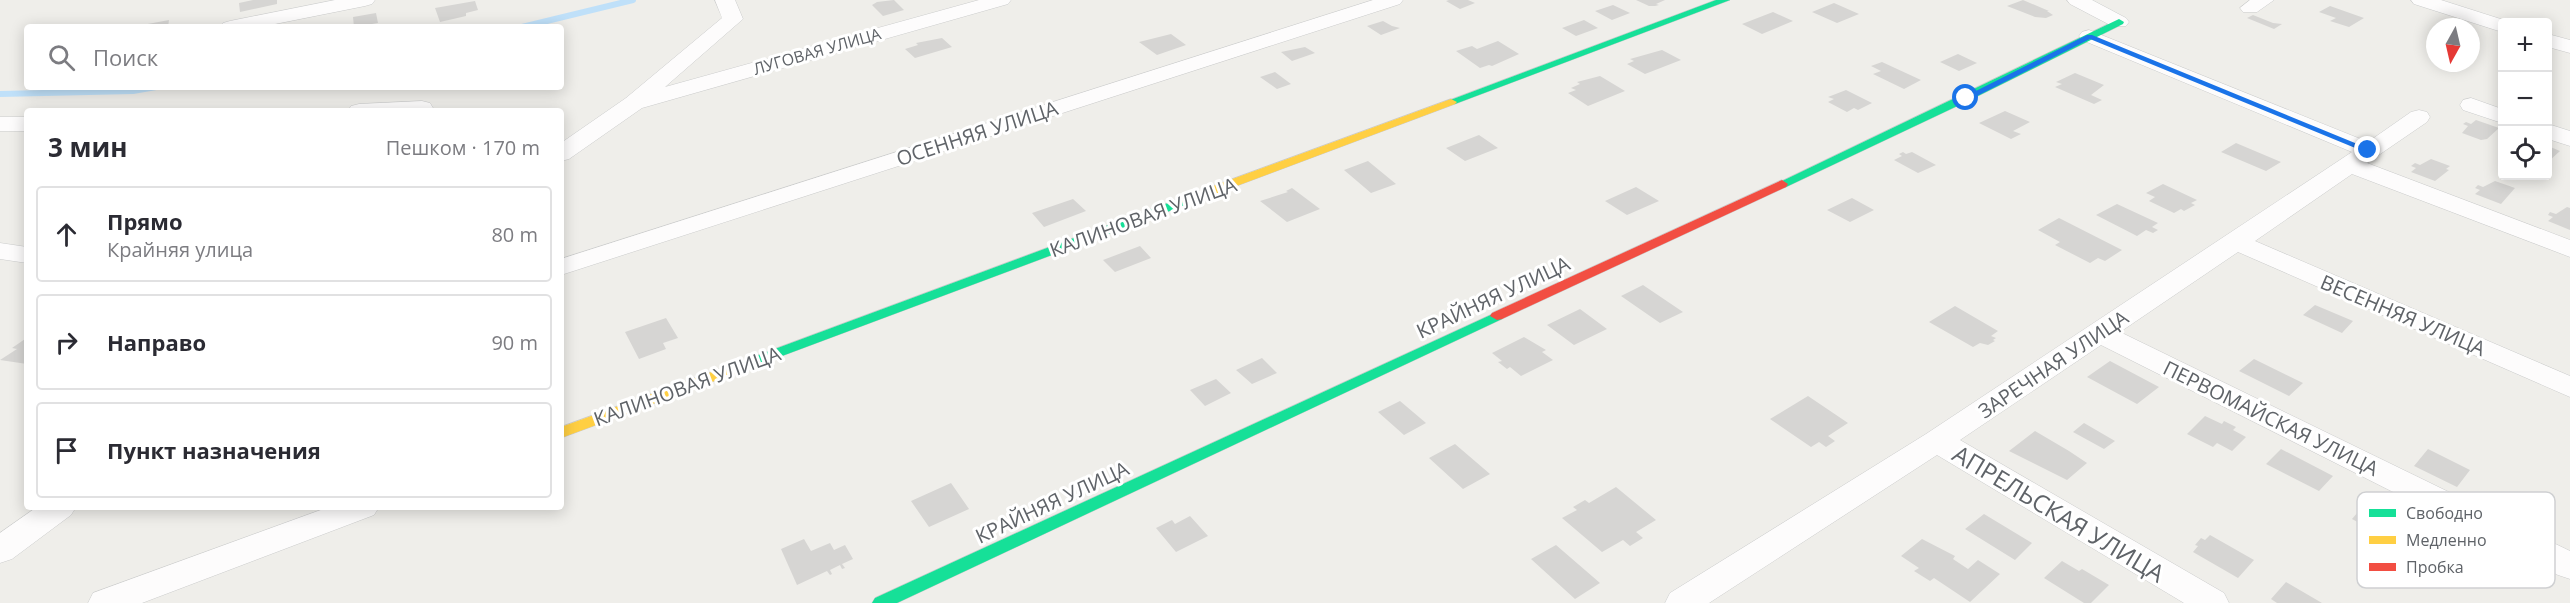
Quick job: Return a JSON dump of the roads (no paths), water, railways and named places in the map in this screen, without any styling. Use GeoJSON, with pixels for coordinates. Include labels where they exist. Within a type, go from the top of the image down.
{"type":"FeatureCollection","features":[{"type":"Feature","properties":{"kind":"street"},"geometry":{"type":"LineString","coordinates":[[245,24],[365,0]]}},
{"type":"Feature","properties":{"kind":"street"},"geometry":{"type":"LineString","coordinates":[[564,152],[634,103],[733,19],[724,0]]}},
{"type":"Feature","properties":{"kind":"street","name":"ЛУГОВАЯ УЛИЦА"},"geometry":{"type":"LineString","coordinates":[[634,103],[1001,0]]}},
{"type":"Feature","properties":{"kind":"street","name":"ОСЕННЯЯ УЛИЦА"},"geometry":{"type":"LineString","coordinates":[[564,266],[1393,0]]}},
{"type":"Feature","properties":{"kind":"street","name":"КАЛИНОВАЯ УЛИЦА"},"geometry":{"type":"LineString","coordinates":[[564,432],[1725,0]]}},
{"type":"Feature","properties":{"kind":"street"},"geometry":{"type":"LineString","coordinates":[[2077,0],[2119,22]]}},
{"type":"Feature","properties":{"kind":"street"},"geometry":{"type":"LineString","coordinates":[[2421,0],[2498,25]]}},
{"type":"Feature","properties":{"kind":"street","name":"КРАЙНЯЯ УЛИЦА"},"geometry":{"type":"LineString","coordinates":[[880,603],[1945,109],[2119,22]]}},
{"type":"Feature","properties":{"kind":"street"},"geometry":{"type":"LineString","coordinates":[[2089,36],[2570,249]]}},
{"type":"Feature","properties":{"kind":"street"},"geometry":{"type":"LineString","coordinates":[[2552,42],[2570,47]]}},
{"type":"Feature","properties":{"kind":"street"},"geometry":{"type":"LineString","coordinates":[[2471,105],[2498,115]]}},
{"type":"Feature","properties":{"kind":"street","name":"ЗАРЕЧНАЯ УЛИЦА"},"geometry":{"type":"LineString","coordinates":[[1682,603],[1937,441],[2419,117]]}},
{"type":"Feature","properties":{"kind":"street"},"geometry":{"type":"LineString","coordinates":[[0,124],[24,124]]}},
{"type":"Feature","properties":{"kind":"street"},"geometry":{"type":"LineString","coordinates":[[2552,133],[2570,139]]}},
{"type":"Feature","properties":{"kind":"street","name":"ВЕСЕННЯЯ УЛИЦА"},"geometry":{"type":"LineString","coordinates":[[2236,242],[2570,387]]}},
{"type":"Feature","properties":{"kind":"street"},"geometry":{"type":"LineString","coordinates":[[0,251],[24,255]]}},
{"type":"Feature","properties":{"kind":"street","name":"ПЕРВОМАЙСКАЯ УЛИЦА"},"geometry":{"type":"LineString","coordinates":[[2100,333],[2421,492]]}},
{"type":"Feature","properties":{"kind":"street","name":"АПРЕЛЬСКАЯ УЛИЦА"},"geometry":{"type":"LineString","coordinates":[[1937,441],[2212,603]]}},
{"type":"Feature","properties":{"kind":"street"},"geometry":{"type":"LineString","coordinates":[[0,550],[56,510]]}},
{"type":"Feature","properties":{"kind":"street"},"geometry":{"type":"LineString","coordinates":[[105,603],[355,510]]}},
{"type":"Feature","properties":{"kind":"street","name":"ПЕРВОМАЙСКАЯ УЛИЦА"},"geometry":{"type":"LineString","coordinates":[[2555,559],[2570,566]]}},
{"type":"Feature","properties":{"kind":"waterway"},"geometry":{"type":"LineString","coordinates":[[534,24],[633,0]]}},
{"type":"Feature","properties":{"kind":"waterway"},"geometry":{"type":"LineString","coordinates":[[0,94],[139,90]]}}]}
